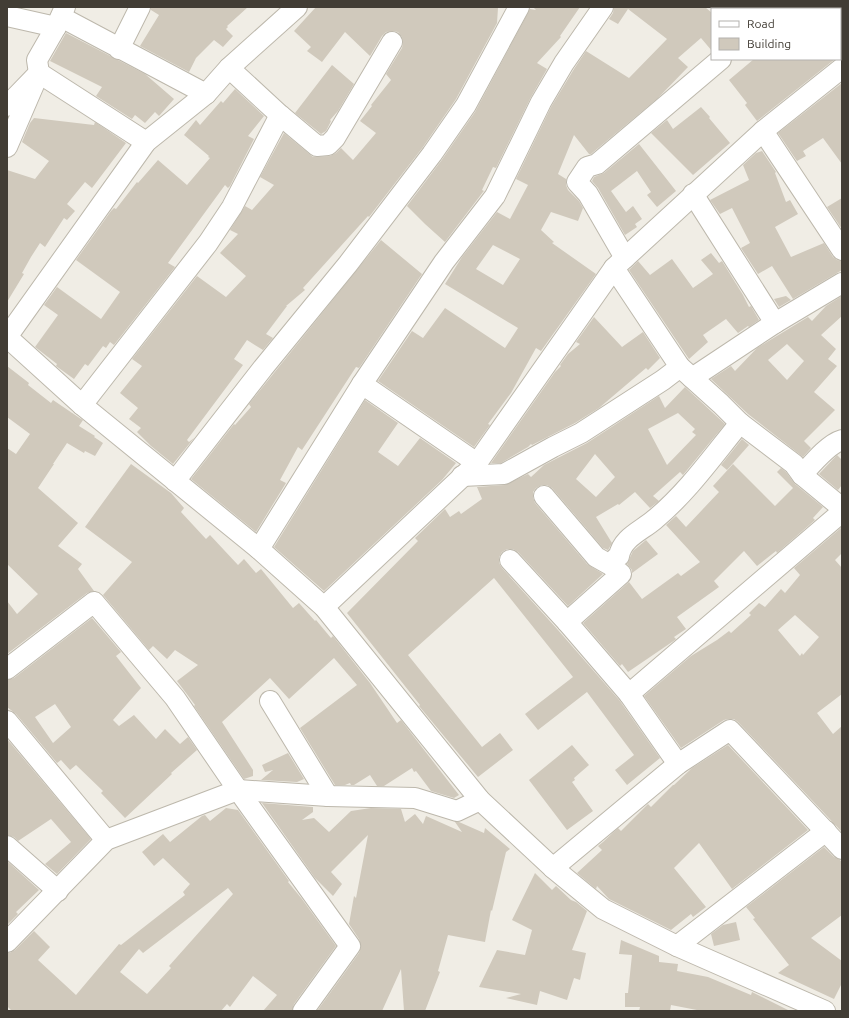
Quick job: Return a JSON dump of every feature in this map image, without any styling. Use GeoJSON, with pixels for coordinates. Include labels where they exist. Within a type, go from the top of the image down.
{"type":"FeatureCollection","features":[{"type":"Feature","properties":{"kind":"street"},"geometry":{"type":"LineString","coordinates":[[119,49],[140,7]]}},
{"type":"Feature","properties":{"kind":"street"},"geometry":{"type":"LineString","coordinates":[[297,7],[229,68],[206,94],[146,142],[7,337],[82,405],[260,549],[324,607],[480,800],[553,868],[603,910],[677,946],[825,1011]]}},
{"type":"Feature","properties":{"kind":"street"},"geometry":{"type":"LineString","coordinates":[[175,481],[263,368],[348,264],[432,154],[466,105],[520,7]]}},
{"type":"Feature","properties":{"kind":"street"},"geometry":{"type":"LineString","coordinates":[[260,549],[362,384],[444,262],[495,196],[541,102],[564,63],[603,7]]}},
{"type":"Feature","properties":{"kind":"street"},"geometry":{"type":"LineString","coordinates":[[7,16],[60,17],[206,94]]}},
{"type":"Feature","properties":{"kind":"street"},"geometry":{"type":"LineString","coordinates":[[7,147],[39,73],[37,60],[60,17]]}},
{"type":"Feature","properties":{"kind":"street"},"geometry":{"type":"LineString","coordinates":[[229,68],[280,115],[317,146],[328,145],[334,138],[392,42]]}},
{"type":"Feature","properties":{"kind":"street"},"geometry":{"type":"LineString","coordinates":[[720,60],[598,164],[587,167],[577,182],[588,194],[620,263],[686,372],[740,423],[794,464],[802,475],[842,508]]}},
{"type":"Feature","properties":{"kind":"street"},"geometry":{"type":"LineString","coordinates":[[7,106],[39,73]]}},
{"type":"Feature","properties":{"kind":"street"},"geometry":{"type":"LineString","coordinates":[[39,73],[146,142]]}},
{"type":"Feature","properties":{"kind":"street"},"geometry":{"type":"LineString","coordinates":[[324,607],[462,476],[477,464],[620,263],[763,131],[839,76]]}},
{"type":"Feature","properties":{"kind":"street"},"geometry":{"type":"LineString","coordinates":[[82,405],[208,243],[232,207],[280,115]]}},
{"type":"Feature","properties":{"kind":"street"},"geometry":{"type":"LineString","coordinates":[[763,131],[842,250]]}},
{"type":"Feature","properties":{"kind":"street"},"geometry":{"type":"LineString","coordinates":[[693,194],[775,323]]}},
{"type":"Feature","properties":{"kind":"street"},"geometry":{"type":"LineString","coordinates":[[462,476],[504,474],[581,433],[663,380],[686,372],[775,323],[842,283]]}},
{"type":"Feature","properties":{"kind":"street"},"geometry":{"type":"LineString","coordinates":[[362,384],[477,464]]}},
{"type":"Feature","properties":{"kind":"street"},"geometry":{"type":"LineString","coordinates":[[612,566],[616,558],[619,556],[623,543],[653,521],[675,502],[740,423]]}},
{"type":"Feature","properties":{"kind":"street"},"geometry":{"type":"LineString","coordinates":[[802,475],[820,456],[837,442],[842,440]]}},
{"type":"Feature","properties":{"kind":"street"},"geometry":{"type":"LineString","coordinates":[[544,496],[596,557],[612,566],[621,574],[567,622]]}},
{"type":"Feature","properties":{"kind":"street"},"geometry":{"type":"LineString","coordinates":[[629,694],[842,512]]}},
{"type":"Feature","properties":{"kind":"street"},"geometry":{"type":"LineString","coordinates":[[510,560],[567,622],[629,694],[678,764]]}},
{"type":"Feature","properties":{"kind":"street"},"geometry":{"type":"LineString","coordinates":[[7,669],[94,602],[175,698],[238,790],[350,946],[303,1011]]}},
{"type":"Feature","properties":{"kind":"street"},"geometry":{"type":"LineString","coordinates":[[270,701],[328,796]]}},
{"type":"Feature","properties":{"kind":"street"},"geometry":{"type":"LineString","coordinates":[[7,722],[106,840]]}},
{"type":"Feature","properties":{"kind":"street"},"geometry":{"type":"LineString","coordinates":[[553,868],[678,764],[730,730],[842,849]]}},
{"type":"Feature","properties":{"kind":"street"},"geometry":{"type":"LineString","coordinates":[[7,942],[106,840],[238,790],[328,796],[415,798],[457,811],[480,800]]}},
{"type":"Feature","properties":{"kind":"street"},"geometry":{"type":"LineString","coordinates":[[677,946],[826,831]]}},
{"type":"Feature","properties":{"kind":"street"},"geometry":{"type":"LineString","coordinates":[[7,846],[58,891]]}},
{"type":"Feature","properties":{"kind":"building"},"geometry":{"type":"Polygon","coordinates":[[[151,7],[248,7],[227,26],[228,27],[226,29],[233,36],[223,47],[214,40],[196,58],[189,72],[140,46],[159,15],[151,10],[151,7]]]}},
{"type":"Feature","properties":{"kind":"building"},"geometry":{"type":"Polygon","coordinates":[[[316,7],[498,8],[497,23],[456,99],[423,147],[369,217],[368,216],[303,288],[305,290],[286,306],[266,334],[273,338],[263,350],[247,340],[234,359],[243,365],[187,440],[189,442],[194,438],[173,464],[137,432],[141,428],[129,419],[138,408],[120,393],[142,366],[132,359],[197,276],[226,297],[246,276],[220,253],[238,234],[230,230],[245,206],[252,210],[274,185],[260,177],[284,133],[313,157],[330,156],[341,148],[353,160],[376,133],[360,121],[391,80],[386,74],[402,48],[402,37],[398,32],[386,32],[370,56],[345,32],[322,62],[307,51],[311,47],[294,31],[316,7]]]}},
{"type":"Feature","properties":{"kind":"building"},"geometry":{"type":"Polygon","coordinates":[[[533,7],[580,7],[560,36],[561,37],[537,63],[547,69],[531,97],[496,168],[493,167],[482,190],[484,191],[445,242],[407,206],[475,112],[530,9],[536,10],[533,7]]]}},
{"type":"Feature","properties":{"kind":"building"},"geometry":{"type":"Polygon","coordinates":[[[614,7],[705,7],[711,12],[711,50],[701,38],[678,58],[688,67],[658,98],[591,154],[589,154],[574,135],[558,174],[566,179],[568,190],[579,201],[583,208],[578,221],[551,212],[541,230],[554,242],[552,243],[596,274],[541,351],[536,348],[511,393],[488,424],[490,425],[474,447],[378,381],[412,331],[423,338],[445,308],[505,348],[518,328],[445,284],[462,257],[497,212],[510,219],[528,185],[516,179],[551,107],[586,51],[629,78],[667,39],[628,9],[618,24],[609,19],[613,13],[614,7]],[[493,245],[476,269],[503,285],[520,259],[493,245]]]}},
{"type":"Feature","properties":{"kind":"building"},"geometry":{"type":"Polygon","coordinates":[[[66,33],[145,74],[174,99],[159,116],[155,112],[145,123],[135,115],[132,119],[96,96],[102,87],[50,61],[66,33]]]}},
{"type":"Feature","properties":{"kind":"building"},"geometry":{"type":"Polygon","coordinates":[[[753,60],[834,60],[757,121],[745,105],[747,103],[729,80],[753,60]]]}},
{"type":"Feature","properties":{"kind":"building"},"geometry":{"type":"Polygon","coordinates":[[[332,65],[354,84],[338,111],[330,120],[331,121],[326,131],[321,134],[295,113],[332,65]]]}},
{"type":"Feature","properties":{"kind":"building"},"geometry":{"type":"Polygon","coordinates":[[[842,83],[842,164],[823,138],[803,151],[806,156],[797,161],[778,133],[842,83]]]}},
{"type":"Feature","properties":{"kind":"building"},"geometry":{"type":"Polygon","coordinates":[[[235,89],[264,116],[248,136],[254,139],[230,186],[228,188],[225,185],[168,263],[175,267],[114,345],[110,342],[106,348],[103,346],[88,366],[85,364],[74,379],[56,366],[57,364],[35,347],[58,315],[44,305],[57,287],[101,319],[120,292],[76,260],[111,211],[114,208],[116,209],[137,182],[138,183],[158,160],[187,185],[210,158],[184,135],[196,120],[200,125],[221,101],[223,103],[235,89]]]}},
{"type":"Feature","properties":{"kind":"building"},"geometry":{"type":"Polygon","coordinates":[[[701,107],[730,143],[693,175],[651,133],[667,120],[673,129],[701,107]]]}},
{"type":"Feature","properties":{"kind":"building"},"geometry":{"type":"Polygon","coordinates":[[[34,118],[94,125],[95,122],[126,143],[92,188],[85,182],[67,204],[75,211],[67,220],[64,218],[45,247],[40,243],[7,302],[7,170],[35,179],[49,161],[22,142],[30,123],[34,118]]]}},
{"type":"Feature","properties":{"kind":"building"},"geometry":{"type":"Polygon","coordinates":[[[639,144],[676,191],[657,207],[647,195],[651,192],[637,171],[611,191],[626,212],[633,206],[642,219],[635,224],[637,227],[625,235],[598,188],[592,181],[594,177],[604,173],[639,144]]]}},
{"type":"Feature","properties":{"kind":"building"},"geometry":{"type":"Polygon","coordinates":[[[762,151],[776,172],[775,173],[786,202],[790,200],[798,214],[775,227],[791,257],[824,243],[833,257],[842,261],[842,270],[793,299],[772,266],[758,274],[741,248],[750,243],[732,208],[720,214],[710,200],[749,180],[743,165],[756,153],[762,151]]]}},
{"type":"Feature","properties":{"kind":"building"},"geometry":{"type":"Polygon","coordinates":[[[842,198],[842,229],[827,207],[842,198]]]}},
{"type":"Feature","properties":{"kind":"building"},"geometry":{"type":"Polygon","coordinates":[[[381,240],[422,274],[359,368],[356,367],[302,450],[298,447],[280,480],[286,483],[256,532],[191,479],[234,424],[235,425],[251,407],[249,404],[381,240]]]}},
{"type":"Feature","properties":{"kind":"building"},"geometry":{"type":"Polygon","coordinates":[[[711,253],[719,263],[722,261],[749,307],[751,306],[759,320],[738,333],[726,319],[703,335],[708,342],[689,359],[629,270],[638,261],[650,275],[672,259],[693,288],[713,274],[701,260],[711,253]]]}},
{"type":"Feature","properties":{"kind":"building"},"geometry":{"type":"Polygon","coordinates":[[[786,296],[791,300],[779,307],[774,299],[786,296]]]}},
{"type":"Feature","properties":{"kind":"building"},"geometry":{"type":"Polygon","coordinates":[[[842,296],[842,316],[821,335],[836,349],[828,359],[837,366],[814,392],[835,410],[804,441],[811,448],[803,457],[748,414],[711,379],[731,366],[735,371],[757,348],[808,317],[812,321],[826,306],[842,296]],[[787,344],[768,360],[787,380],[804,361],[787,344]]]}},
{"type":"Feature","properties":{"kind":"building"},"geometry":{"type":"Polygon","coordinates":[[[594,317],[622,347],[643,332],[660,358],[648,370],[646,368],[599,408],[575,423],[532,445],[531,444],[501,463],[491,463],[555,372],[561,366],[560,365],[568,354],[580,344],[576,342],[594,317]]]}},
{"type":"Feature","properties":{"kind":"building"},"geometry":{"type":"Polygon","coordinates":[[[7,366],[51,403],[53,400],[83,420],[79,426],[103,443],[95,456],[85,451],[84,453],[67,443],[38,488],[78,523],[58,546],[82,564],[78,569],[94,591],[87,593],[7,654],[7,601],[17,614],[38,594],[7,564],[7,448],[16,454],[30,434],[7,417],[7,366]]]}},
{"type":"Feature","properties":{"kind":"building"},"geometry":{"type":"Polygon","coordinates":[[[685,387],[725,424],[683,475],[680,472],[653,496],[659,501],[650,508],[635,492],[619,505],[618,504],[596,517],[612,543],[608,550],[603,548],[552,488],[547,485],[542,485],[536,488],[533,492],[535,503],[587,564],[603,574],[568,606],[518,552],[513,549],[507,549],[502,552],[499,557],[499,563],[502,568],[620,701],[660,758],[627,785],[615,770],[634,755],[587,692],[538,730],[525,714],[573,677],[494,578],[408,655],[482,747],[500,733],[513,750],[478,777],[419,706],[420,705],[347,613],[418,541],[415,538],[445,509],[450,517],[459,511],[461,514],[482,499],[477,487],[505,485],[528,474],[531,477],[544,465],[587,443],[659,396],[665,408],[685,387]],[[678,413],[648,429],[667,465],[696,435],[692,432],[695,429],[678,413]],[[595,454],[576,479],[596,497],[615,477],[595,454]]]}},
{"type":"Feature","properties":{"kind":"building"},"geometry":{"type":"Polygon","coordinates":[[[365,400],[398,423],[378,452],[398,466],[420,438],[456,463],[442,480],[324,591],[274,547],[365,400]]]}},
{"type":"Feature","properties":{"kind":"building"},"geometry":{"type":"Polygon","coordinates":[[[742,439],[749,445],[727,470],[721,465],[742,439]]]}},
{"type":"Feature","properties":{"kind":"building"},"geometry":{"type":"Polygon","coordinates":[[[837,455],[842,460],[842,485],[838,490],[819,474],[837,455]]]}},
{"type":"Feature","properties":{"kind":"building"},"geometry":{"type":"Polygon","coordinates":[[[131,464],[171,493],[184,508],[181,512],[206,539],[210,535],[238,565],[244,559],[256,573],[261,569],[293,608],[299,603],[331,638],[333,636],[370,683],[397,723],[401,720],[459,795],[454,798],[431,791],[412,768],[384,786],[377,786],[370,775],[354,785],[351,785],[350,783],[345,785],[335,785],[300,728],[357,685],[334,658],[289,699],[270,678],[222,722],[253,770],[253,776],[244,779],[194,706],[195,705],[177,681],[198,665],[175,650],[167,659],[153,646],[149,650],[103,595],[132,562],[85,527],[131,464]]]}},
{"type":"Feature","properties":{"kind":"building"},"geometry":{"type":"Polygon","coordinates":[[[733,464],[775,506],[793,488],[777,472],[781,468],[795,484],[823,507],[813,518],[815,520],[777,553],[776,551],[757,566],[744,551],[714,581],[719,587],[677,617],[686,629],[674,637],[676,639],[675,640],[628,672],[622,664],[620,666],[583,623],[629,582],[642,599],[678,573],[681,576],[700,562],[666,525],[676,516],[686,527],[719,492],[713,486],[733,464]]]}},
{"type":"Feature","properties":{"kind":"building"},"geometry":{"type":"Polygon","coordinates":[[[842,527],[842,553],[835,560],[842,568],[842,694],[817,713],[833,734],[842,726],[842,832],[734,719],[724,720],[681,748],[644,696],[691,656],[729,631],[731,633],[751,615],[749,613],[759,603],[765,607],[781,589],[785,593],[800,575],[794,568],[842,527]],[[795,615],[778,630],[800,656],[802,653],[803,655],[819,637],[795,615]]]}},
{"type":"Feature","properties":{"kind":"building"},"geometry":{"type":"Polygon","coordinates":[[[646,540],[658,554],[632,573],[632,570],[627,564],[633,551],[646,540]]]}},
{"type":"Feature","properties":{"kind":"building"},"geometry":{"type":"Polygon","coordinates":[[[92,618],[121,652],[116,656],[141,688],[113,720],[119,726],[134,715],[156,739],[165,729],[180,744],[188,737],[197,750],[125,818],[101,793],[103,791],[76,765],[70,770],[61,760],[57,763],[16,714],[7,707],[7,680],[14,678],[92,618]],[[55,704],[35,717],[53,743],[71,727],[55,704]]]}},
{"type":"Feature","properties":{"kind":"building"},"geometry":{"type":"Polygon","coordinates":[[[7,739],[91,839],[57,874],[45,864],[71,842],[51,819],[18,841],[14,837],[7,835],[7,739]]]}},
{"type":"Feature","properties":{"kind":"building"},"geometry":{"type":"Polygon","coordinates":[[[572,745],[589,765],[574,778],[575,780],[572,782],[593,811],[567,830],[529,780],[572,745]]]}},
{"type":"Feature","properties":{"kind":"building"},"geometry":{"type":"Polygon","coordinates":[[[728,745],[808,830],[732,889],[699,843],[674,868],[706,907],[693,917],[691,914],[671,930],[609,899],[597,886],[596,889],[577,873],[602,850],[598,846],[618,828],[621,831],[648,804],[651,807],[692,768],[728,745]]]}},
{"type":"Feature","properties":{"kind":"building"},"geometry":{"type":"Polygon","coordinates":[[[288,753],[304,779],[297,782],[261,780],[273,770],[265,772],[262,765],[288,753]]]}},
{"type":"Feature","properties":{"kind":"building"},"geometry":{"type":"Polygon","coordinates":[[[262,803],[313,807],[313,812],[302,820],[314,818],[329,832],[351,811],[371,808],[401,809],[405,822],[415,814],[423,824],[426,816],[462,832],[455,822],[459,822],[484,833],[485,828],[510,849],[506,852],[492,911],[491,910],[485,942],[448,935],[438,971],[440,972],[425,1011],[404,1011],[401,969],[382,1011],[317,1011],[359,953],[361,946],[359,939],[349,924],[354,896],[356,898],[368,835],[331,872],[342,884],[333,896],[315,878],[262,803]]]}},
{"type":"Feature","properties":{"kind":"building"},"geometry":{"type":"Polygon","coordinates":[[[226,808],[238,810],[289,881],[288,882],[336,946],[294,1004],[292,1011],[263,1011],[277,995],[253,976],[230,1007],[227,1004],[221,1011],[12,1011],[7,1006],[7,953],[15,950],[34,931],[50,947],[38,960],[76,995],[119,944],[121,945],[185,895],[183,892],[190,884],[163,858],[154,866],[142,852],[163,834],[170,842],[202,816],[205,815],[210,821],[226,808]],[[228,888],[143,953],[139,949],[120,972],[147,994],[171,968],[169,966],[233,894],[228,888]]]}},
{"type":"Feature","properties":{"kind":"building"},"geometry":{"type":"Polygon","coordinates":[[[824,847],[842,863],[842,915],[811,938],[842,961],[842,983],[834,999],[778,973],[789,965],[753,919],[755,918],[746,907],[824,847]]]}},
{"type":"Feature","properties":{"kind":"building"},"geometry":{"type":"Polygon","coordinates":[[[7,861],[39,890],[16,912],[18,914],[7,925],[7,861]]]}},
{"type":"Feature","properties":{"kind":"building"},"geometry":{"type":"Polygon","coordinates":[[[535,873],[552,890],[556,886],[571,900],[587,911],[572,950],[586,953],[580,980],[574,978],[567,1000],[540,991],[537,1005],[506,998],[521,994],[479,987],[497,950],[525,955],[532,930],[512,920],[535,873]]]}},
{"type":"Feature","properties":{"kind":"building"},"geometry":{"type":"Polygon","coordinates":[[[736,922],[740,940],[714,946],[711,934],[723,925],[736,922]]]}},
{"type":"Feature","properties":{"kind":"building"},"geometry":{"type":"Polygon","coordinates":[[[621,940],[659,956],[659,962],[678,964],[677,971],[708,977],[751,995],[752,992],[790,1011],[702,1011],[671,1005],[670,1011],[639,1011],[640,1007],[625,1007],[625,993],[628,993],[632,955],[619,954],[621,940]]]}}]}
